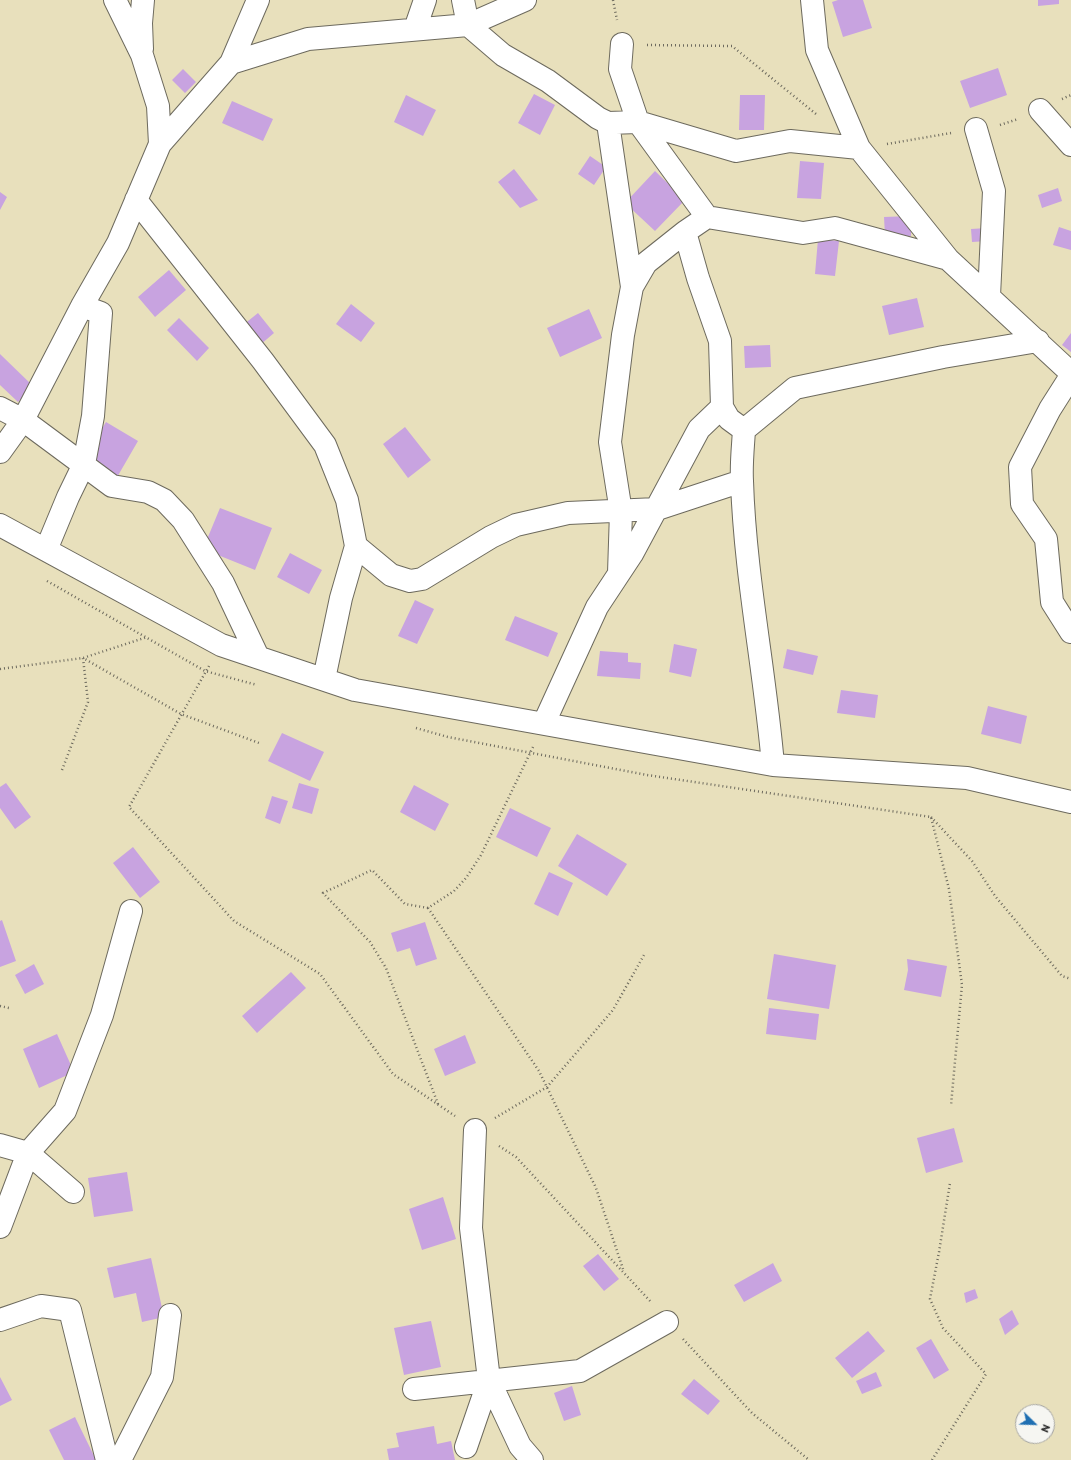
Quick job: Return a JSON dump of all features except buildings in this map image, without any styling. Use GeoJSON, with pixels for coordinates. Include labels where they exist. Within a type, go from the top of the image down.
{"type":"FeatureCollection","features":[{"type":"Feature","properties":{"kind":"street"},"geometry":{"type":"LineString","coordinates":[[115,0],[142,55],[158,106],[160,144]]}},
{"type":"Feature","properties":{"kind":"street"},"geometry":{"type":"LineString","coordinates":[[142,55],[141,23],[143,0]]}},
{"type":"Feature","properties":{"kind":"street"},"geometry":{"type":"LineString","coordinates":[[0,452],[23,420],[82,306],[118,243],[160,144],[230,63],[258,0]]}},
{"type":"Feature","properties":{"kind":"street"},"geometry":{"type":"LineString","coordinates":[[415,29],[424,0]]}},
{"type":"Feature","properties":{"kind":"street"},"geometry":{"type":"LineString","coordinates":[[463,0],[468,25],[503,55],[548,82],[598,118],[608,123],[638,122],[736,151],[790,141],[859,148]]}},
{"type":"Feature","properties":{"kind":"street"},"geometry":{"type":"LineString","coordinates":[[230,63],[308,39],[468,25],[525,0]]}},
{"type":"Feature","properties":{"kind":"street"},"geometry":{"type":"LineString","coordinates":[[812,0],[817,50],[859,148],[948,259],[1071,373]]}},
{"type":"Feature","properties":{"kind":"street"},"geometry":{"type":"LineString","coordinates":[[622,44],[620,69],[638,122],[707,217]]}},
{"type":"Feature","properties":{"kind":"street"},"geometry":{"type":"LineString","coordinates":[[1040,110],[1071,145]]}},
{"type":"Feature","properties":{"kind":"street"},"geometry":{"type":"LineString","coordinates":[[608,123],[632,287],[610,442],[621,512],[619,574]]}},
{"type":"Feature","properties":{"kind":"street"},"geometry":{"type":"LineString","coordinates":[[976,129],[994,191],[989,296]]}},
{"type":"Feature","properties":{"kind":"street"},"geometry":{"type":"LineString","coordinates":[[136,200],[263,361],[325,445],[347,500],[356,546],[341,598],[324,679]]}},
{"type":"Feature","properties":{"kind":"street"},"geometry":{"type":"LineString","coordinates":[[632,287],[646,263],[685,232],[707,217],[803,233],[835,228],[948,259]]}},
{"type":"Feature","properties":{"kind":"street"},"geometry":{"type":"LineString","coordinates":[[685,232],[698,278],[720,341],[722,407],[729,419],[744,430]]}},
{"type":"Feature","properties":{"kind":"street"},"geometry":{"type":"LineString","coordinates":[[46,550],[68,496],[84,464],[93,416],[101,314],[82,306]]}},
{"type":"Feature","properties":{"kind":"street"},"geometry":{"type":"LineString","coordinates":[[773,765],[769,713],[753,600],[742,481],[744,430],[795,388],[943,357],[1038,341]]}},
{"type":"Feature","properties":{"kind":"street"},"geometry":{"type":"LineString","coordinates":[[1071,376],[1050,409],[1020,467],[1022,504],[1046,539],[1052,602],[1071,632]]}},
{"type":"Feature","properties":{"kind":"street"},"geometry":{"type":"LineString","coordinates":[[544,723],[597,608],[632,554],[699,429],[722,407]]}},
{"type":"Feature","properties":{"kind":"street"},"geometry":{"type":"LineString","coordinates":[[0,408],[23,420],[112,486],[148,492],[164,500],[183,520],[223,583],[258,657]]}},
{"type":"Feature","properties":{"kind":"street"},"geometry":{"type":"LineString","coordinates":[[356,546],[391,575],[410,582],[422,579],[491,537],[516,525],[568,513],[621,512],[657,509],[742,481]]}},
{"type":"Feature","properties":{"kind":"street"},"geometry":{"type":"LineString","coordinates":[[0,525],[221,645],[355,690],[773,765],[967,778],[1071,802]]}},
{"type":"Feature","properties":{"kind":"street"},"geometry":{"type":"LineString","coordinates":[[0,1227],[28,1153],[65,1111],[102,1015],[131,911]]}},
{"type":"Feature","properties":{"kind":"street"},"geometry":{"type":"LineString","coordinates":[[475,1130],[471,1228],[489,1380],[520,1446],[532,1460]]}},
{"type":"Feature","properties":{"kind":"street"},"geometry":{"type":"LineString","coordinates":[[0,1145],[28,1153],[73,1192]]}},
{"type":"Feature","properties":{"kind":"street"},"geometry":{"type":"LineString","coordinates":[[0,1320],[40,1306],[70,1310],[107,1460]]}},
{"type":"Feature","properties":{"kind":"street"},"geometry":{"type":"LineString","coordinates":[[120,1460],[162,1377],[170,1315]]}},
{"type":"Feature","properties":{"kind":"street"},"geometry":{"type":"LineString","coordinates":[[414,1389],[580,1371],[667,1322]]}},
{"type":"Feature","properties":{"kind":"street"},"geometry":{"type":"LineString","coordinates":[[466,1447],[489,1380]]}},
{"type":"Feature","properties":{"kind":"path"},"geometry":{"type":"LineString","coordinates":[[46,581],[205,671],[258,686]]}},
{"type":"Feature","properties":{"kind":"path"},"geometry":{"type":"LineString","coordinates":[[0,669],[83,658],[146,638],[177,620]]}},
{"type":"Feature","properties":{"kind":"path"},"geometry":{"type":"LineString","coordinates":[[221,645],[129,807],[234,921],[320,974],[393,1074],[516,1157],[623,1271],[667,1322],[752,1413],[809,1460]]}},
{"type":"Feature","properties":{"kind":"path"},"geometry":{"type":"LineString","coordinates":[[83,658],[181,714],[259,744]]}},
{"type":"Feature","properties":{"kind":"path"},"geometry":{"type":"LineString","coordinates":[[62,770],[88,702],[83,658]]}},
{"type":"Feature","properties":{"kind":"path"},"geometry":{"type":"LineString","coordinates":[[410,727],[448,737],[647,775],[931,817],[972,861],[995,896],[1062,976],[1071,979]]}},
{"type":"Feature","properties":{"kind":"path"},"geometry":{"type":"LineString","coordinates":[[438,1104],[386,968],[370,942],[323,893],[372,870],[405,904],[428,908],[454,891],[466,878],[481,855],[531,753]]}},
{"type":"Feature","properties":{"kind":"path"},"geometry":{"type":"LineString","coordinates":[[931,817],[949,889],[962,985],[951,1105]]}},
{"type":"Feature","properties":{"kind":"path"},"geometry":{"type":"LineString","coordinates":[[428,908],[539,1071],[596,1188],[623,1271]]}},
{"type":"Feature","properties":{"kind":"path"},"geometry":{"type":"LineString","coordinates":[[475,1130],[547,1087],[613,1010],[644,955]]}},
{"type":"Feature","properties":{"kind":"path"},"geometry":{"type":"LineString","coordinates":[[0,1006],[9,1008]]}},
{"type":"Feature","properties":{"kind":"path"},"geometry":{"type":"LineString","coordinates":[[932,1460],[986,1374],[943,1328],[930,1299],[950,1183]]}}]}
